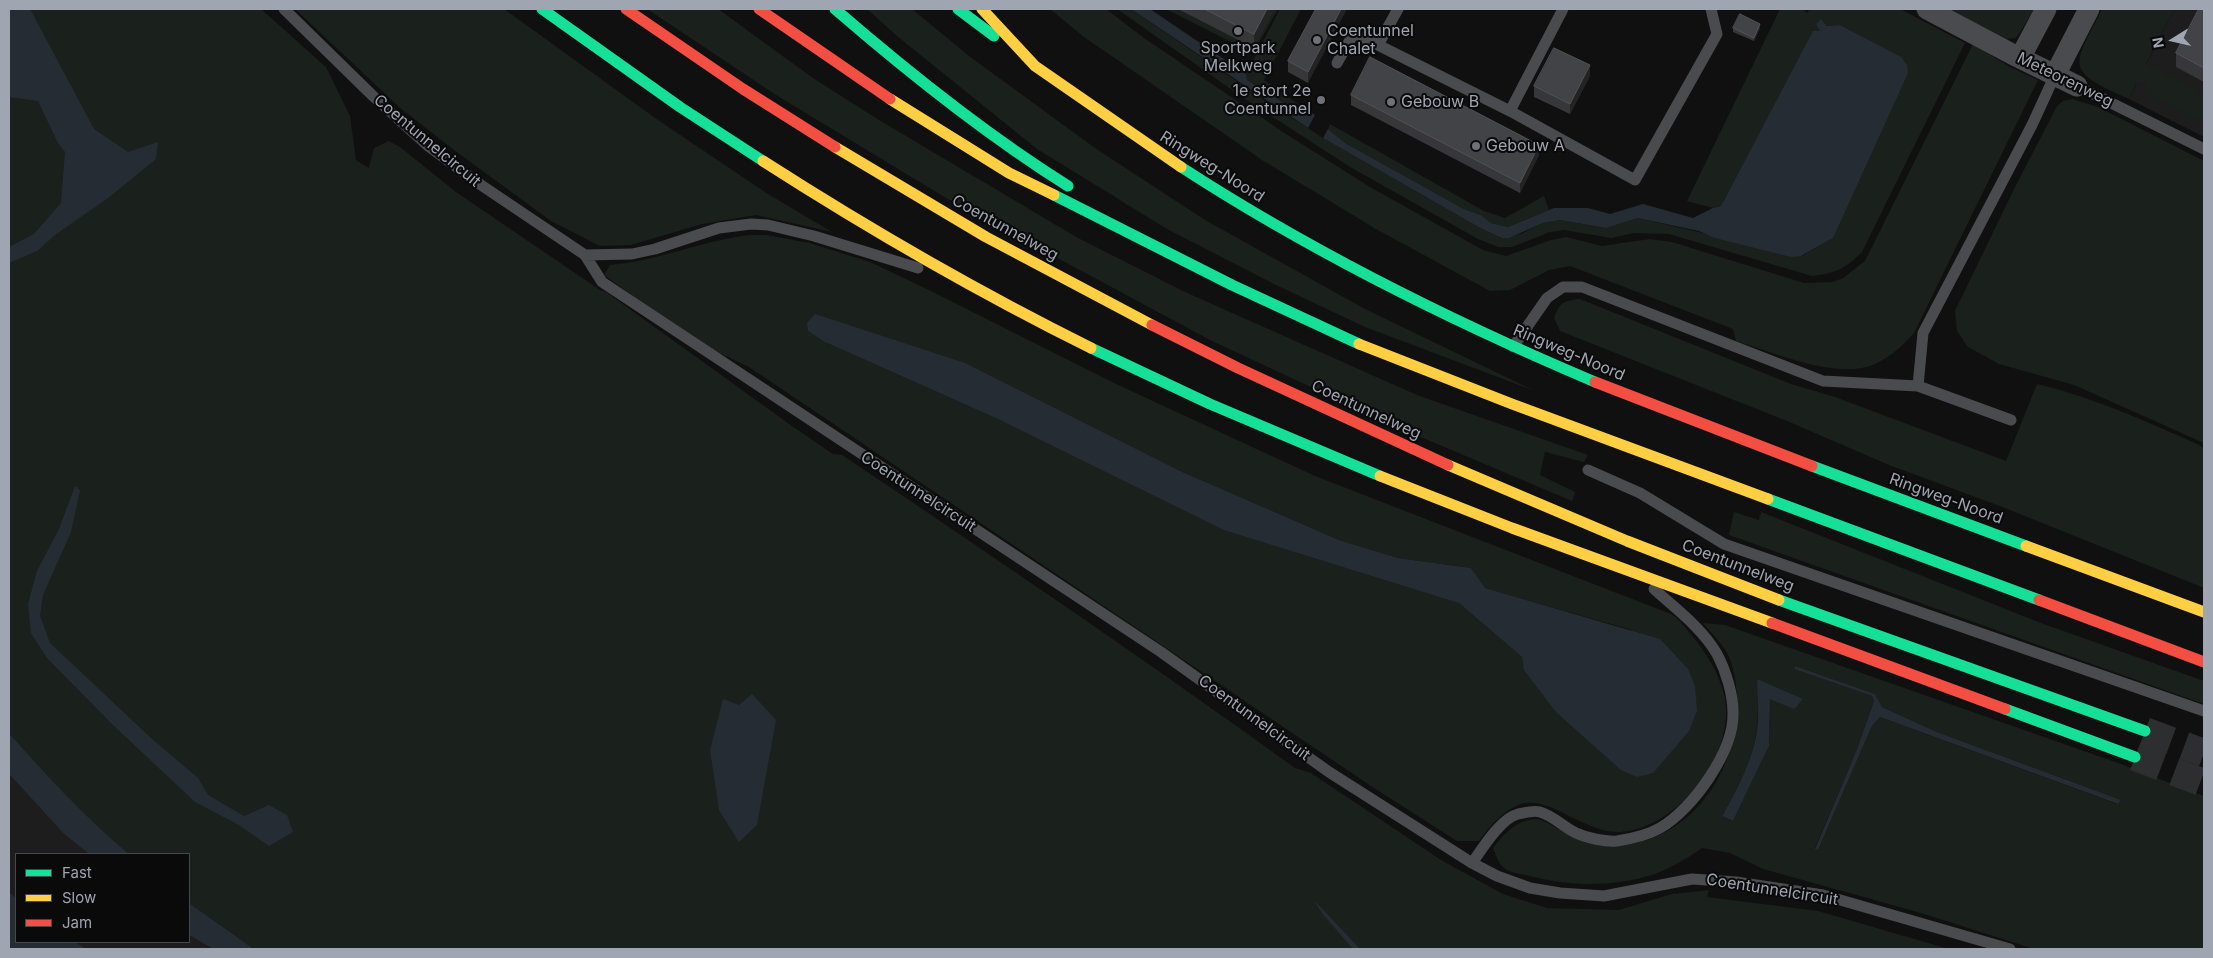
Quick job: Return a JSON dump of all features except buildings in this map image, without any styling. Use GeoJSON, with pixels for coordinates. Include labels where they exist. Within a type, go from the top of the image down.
{"type":"FeatureCollection","features":[{"type":"Feature","properties":{"kind":"highway"},"geometry":{"type":"LineString","coordinates":[[544,9],[670,101],[809,192],[959,280],[1114,360],[1287,438],[1496,522],[2135,758]]}},
{"type":"Feature","properties":{"kind":"highway","name":"Coentunnelweg"},"geometry":{"type":"LineString","coordinates":[[626,9],[752,96],[912,194],[1075,285],[1310,403],[1453,468],[1632,543],[1886,639],[2145,731]]}},
{"type":"Feature","properties":{"kind":"highway"},"geometry":{"type":"LineString","coordinates":[[759,9],[860,80],[1009,173],[1232,285],[1383,354],[2204,662]]}},
{"type":"Feature","properties":{"kind":"highway"},"geometry":{"type":"LineString","coordinates":[[835,9],[892,59],[962,112],[1075,191]]}},
{"type":"Feature","properties":{"kind":"highway"},"geometry":{"type":"LineString","coordinates":[[958,9],[1035,66]]}},
{"type":"Feature","properties":{"kind":"highway","name":"Ringweg-Noord"},"geometry":{"type":"LineString","coordinates":[[982,9],[1035,66],[1135,137],[1218,191],[1335,259],[1402,294],[1513,347],[1724,433],[2204,612]]}},
{"type":"Feature","properties":{"kind":"highway"},"geometry":{"type":"LineString","coordinates":[[1092,201],[1232,285]]}},
{"type":"Feature","properties":{"kind":"street","name":"Meteorenweg"},"geometry":{"type":"LineString","coordinates":[[1927,9],[2077,86]]}},
{"type":"Feature","properties":{"kind":"street"},"geometry":{"type":"LineString","coordinates":[[2020,58],[2046,9]]}},
{"type":"Feature","properties":{"kind":"street"},"geometry":{"type":"LineString","coordinates":[[2055,76],[2089,9]]}},
{"type":"Feature","properties":{"kind":"lane","name":"Coentunnelcircuit"},"geometry":{"type":"LineString","coordinates":[[284,9],[374,97],[427,144],[481,185],[585,255],[602,282],[1161,652],[1329,772],[1472,863],[1497,876],[1530,888],[1560,894],[1604,896],[1692,879],[1736,882],[1823,895],[2010,949]]}},
{"type":"Feature","properties":{"kind":"lane"},"geometry":{"type":"LineString","coordinates":[[1378,45],[1398,9]]}},
{"type":"Feature","properties":{"kind":"lane"},"geometry":{"type":"LineString","coordinates":[[1510,111],[1563,9]]}},
{"type":"Feature","properties":{"kind":"lane"},"geometry":{"type":"LineString","coordinates":[[1338,63],[1354,33],[1510,111],[1636,180],[1716,34],[1711,9]]}},
{"type":"Feature","properties":{"kind":"lane"},"geometry":{"type":"LineString","coordinates":[[1918,386],[1924,333],[2055,76]]}},
{"type":"Feature","properties":{"kind":"lane","name":"Meteorenweg"},"geometry":{"type":"LineString","coordinates":[[2077,86],[2204,149]]}},
{"type":"Feature","properties":{"kind":"lane"},"geometry":{"type":"LineString","coordinates":[[585,255],[632,254],[655,249],[719,228],[751,224],[768,225],[814,236],[959,280]]}},
{"type":"Feature","properties":{"kind":"lane"},"geometry":{"type":"LineString","coordinates":[[1513,347],[1547,298],[1563,287],[1582,287],[1823,381],[1918,386],[2011,420]]}},
{"type":"Feature","properties":{"kind":"lane"},"geometry":{"type":"LineString","coordinates":[[1588,470],[1640,493],[1724,544],[2204,711]]}},
{"type":"Feature","properties":{"kind":"lane"},"geometry":{"type":"LineString","coordinates":[[1472,863],[1496,830],[1515,815],[1538,811],[1551,816],[1576,833],[1596,839],[1615,841],[1636,837],[1660,828],[1697,795],[1714,769],[1728,742],[1733,714],[1728,683],[1717,654],[1691,622],[1636,573]]}},
{"type":"Feature","properties":{"kind":"shaded area"},"geometry":{"type":"Polygon","coordinates":[[[9,9],[261,9],[326,67],[350,116],[356,160],[369,168],[374,148],[389,141],[400,147],[456,192],[600,290],[606,292],[792,426],[833,454],[842,455],[1013,570],[1295,768],[1311,773],[1441,860],[1503,894],[1547,908],[1619,910],[1672,894],[1709,890],[1707,897],[1818,911],[1949,949],[254,949],[190,904],[190,853],[128,853],[67,796],[9,733],[9,9]]]}},
{"type":"Feature","properties":{"kind":"shaded area"},"geometry":{"type":"Polygon","coordinates":[[[9,9],[30,9],[94,129],[128,152],[158,142],[156,159],[108,198],[55,235],[37,251],[9,263],[9,247],[34,234],[61,203],[65,152],[58,143],[38,101],[9,97],[9,9]]]}},
{"type":"Feature","properties":{"kind":"shaded area"},"geometry":{"type":"Polygon","coordinates":[[[295,9],[504,9],[658,120],[768,194],[832,232],[756,215],[702,224],[631,245],[600,246],[551,221],[454,150],[399,107],[295,9]]]}},
{"type":"Feature","properties":{"kind":"shaded area"},"geometry":{"type":"Polygon","coordinates":[[[647,9],[718,9],[813,78],[879,120],[1078,238],[1185,292],[1417,395],[1588,455],[1584,462],[1545,452],[1540,475],[1575,492],[1572,501],[1390,424],[1210,340],[946,198],[776,95],[647,9]]]}},
{"type":"Feature","properties":{"kind":"shaded area"},"geometry":{"type":"Polygon","coordinates":[[[867,9],[912,9],[969,56],[1095,148],[1205,220],[1365,309],[1535,391],[1365,327],[1274,284],[1167,229],[1037,149],[897,36],[867,9]]]}},
{"type":"Feature","properties":{"kind":"shaded area"},"geometry":{"type":"Polygon","coordinates":[[[1050,9],[1106,9],[1144,38],[1283,132],[1370,187],[1483,250],[1506,256],[1551,240],[1566,237],[1602,246],[1650,239],[1672,242],[1804,283],[1833,282],[1843,278],[1865,261],[1973,44],[2010,67],[2038,80],[1914,333],[1896,351],[1875,364],[1860,368],[1842,369],[1824,367],[1786,358],[1736,341],[1733,329],[1570,266],[1549,270],[1510,290],[1490,291],[1376,229],[1262,160],[1084,37],[1050,9]]]}},
{"type":"Feature","properties":{"kind":"shaded area"},"geometry":{"type":"Polygon","coordinates":[[[1117,9],[1131,9],[1323,138],[1480,228],[1502,238],[1521,234],[1543,223],[1560,220],[1605,228],[1638,218],[1802,256],[1833,238],[1870,41],[1840,25],[1827,26],[1821,19],[1816,24],[1821,31],[1813,32],[1721,206],[1713,208],[1687,201],[1780,9],[1802,9],[1807,13],[1810,9],[1900,9],[1965,43],[1862,252],[1840,269],[1812,276],[1669,234],[1634,233],[1611,238],[1564,230],[1550,232],[1512,247],[1498,247],[1478,239],[1350,167],[1242,97],[1117,9]]]}},
{"type":"Feature","properties":{"kind":"shaded area"},"geometry":{"type":"Polygon","coordinates":[[[1131,9],[1150,9],[1246,74],[1247,80],[1297,111],[1301,106],[1315,115],[1308,128],[1131,9]]]}},
{"type":"Feature","properties":{"kind":"shaded area","name":"Sportpark Melkweg"},"geometry":{"type":"Polygon","coordinates":[[[1166,9],[1278,9],[1253,53],[1166,9]]]}},
{"type":"Feature","properties":{"kind":"shaded area"},"geometry":{"type":"Polygon","coordinates":[[[1280,9],[1301,9],[1264,80],[1301,106],[1298,111],[1247,80],[1246,74],[1280,9]]]}},
{"type":"Feature","properties":{"kind":"shaded area"},"geometry":{"type":"Polygon","coordinates":[[[1949,9],[2035,9],[2016,38],[2006,39],[1949,9]]]}},
{"type":"Feature","properties":{"kind":"shaded area"},"geometry":{"type":"Polygon","coordinates":[[[2102,9],[2174,9],[2146,64],[2185,84],[2204,101],[2204,122],[2154,97],[2144,81],[2136,84],[2129,99],[2093,81],[2084,73],[2080,65],[2080,55],[2102,9]]]}},
{"type":"Feature","properties":{"kind":"shaded area"},"geometry":{"type":"Polygon","coordinates":[[[2174,9],[2204,9],[2204,137],[2129,99],[2174,9]]]}},
{"type":"Feature","properties":{"kind":"shaded area"},"geometry":{"type":"Polygon","coordinates":[[[1821,19],[1827,26],[1840,25],[1901,57],[1907,65],[1908,73],[1833,238],[1801,256],[1791,257],[1715,238],[1699,231],[1638,218],[1606,228],[1560,220],[1543,223],[1509,238],[1502,238],[1480,228],[1323,138],[1328,129],[1345,143],[1464,209],[1481,215],[1491,223],[1508,227],[1554,208],[1588,208],[1610,214],[1643,204],[1693,218],[1721,206],[1813,31],[1820,31],[1816,24],[1821,19]]]}},
{"type":"Feature","properties":{"kind":"shaded area"},"geometry":{"type":"Polygon","coordinates":[[[2072,99],[2098,107],[2204,161],[2204,443],[2074,385],[1999,364],[1968,347],[1957,331],[1955,311],[2014,189],[2057,106],[2063,101],[2072,99]]]}},
{"type":"Feature","properties":{"kind":"shaded area"},"geometry":{"type":"Polygon","coordinates":[[[1330,124],[1484,211],[1505,218],[1544,196],[1549,210],[1508,227],[1491,223],[1481,215],[1464,209],[1345,143],[1328,129],[1330,124]]]}},
{"type":"Feature","properties":{"kind":"shaded area"},"geometry":{"type":"Polygon","coordinates":[[[767,235],[809,243],[870,262],[1114,383],[1315,476],[1671,614],[1677,618],[1700,645],[1718,675],[1722,686],[1725,698],[1726,720],[1721,742],[1712,764],[1698,785],[1682,802],[1663,817],[1643,827],[1621,832],[1608,831],[1581,822],[1556,809],[1532,803],[1521,804],[1508,810],[1492,824],[1479,841],[1457,841],[1374,788],[749,367],[698,343],[604,275],[610,265],[628,263],[733,238],[767,235]],[[825,342],[1000,420],[1459,603],[1522,657],[1525,670],[1632,630],[1484,588],[1471,568],[1398,558],[1339,540],[1178,470],[825,342]]]}},
{"type":"Feature","properties":{"kind":"shaded area"},"geometry":{"type":"Polygon","coordinates":[[[1580,299],[1791,384],[1835,397],[2006,461],[2037,384],[2099,403],[2197,444],[2204,448],[2204,588],[2005,508],[1889,465],[1787,421],[1560,331],[1554,318],[1560,305],[1580,299]]]}},
{"type":"Feature","properties":{"kind":"shaded area"},"geometry":{"type":"Polygon","coordinates":[[[815,314],[965,363],[1178,470],[1339,540],[1398,558],[1471,568],[1485,588],[1660,639],[1688,669],[1695,686],[1697,711],[1689,731],[1653,773],[1637,777],[1621,770],[1556,712],[1524,670],[1522,657],[1459,603],[1224,530],[1000,420],[825,342],[808,331],[807,323],[815,314]]]}},
{"type":"Feature","properties":{"kind":"shaded area"},"geometry":{"type":"Polygon","coordinates":[[[75,486],[80,490],[71,532],[43,595],[40,616],[50,643],[152,739],[198,778],[208,795],[244,816],[269,805],[287,815],[293,832],[269,846],[239,825],[195,802],[113,725],[47,658],[31,633],[28,604],[37,571],[59,529],[75,486]]]}},
{"type":"Feature","properties":{"kind":"shaded area"},"geometry":{"type":"Polygon","coordinates":[[[1734,512],[1759,520],[1761,512],[2041,623],[2204,681],[2204,704],[1729,535],[1734,512]]]}},
{"type":"Feature","properties":{"kind":"shaded area"},"geometry":{"type":"Polygon","coordinates":[[[1703,623],[1725,625],[2118,763],[2204,796],[2204,949],[2034,949],[1921,913],[1763,869],[1730,853],[1702,848],[1655,874],[1608,883],[1577,884],[1545,880],[1504,868],[1493,848],[1511,829],[1522,822],[1536,819],[1542,820],[1581,839],[1602,844],[1624,845],[1647,840],[1672,828],[1694,811],[1711,790],[1724,766],[1733,740],[1737,713],[1736,686],[1730,659],[1722,645],[1703,623]],[[1795,666],[1794,669],[1872,696],[1874,701],[1857,749],[1815,848],[1818,850],[1872,726],[1880,717],[2117,804],[2121,800],[1937,732],[1882,707],[1875,694],[1795,666]],[[1758,679],[1757,721],[1754,745],[1744,773],[1722,816],[1733,821],[1769,746],[1770,698],[1758,679]]]}},
{"type":"Feature","properties":{"kind":"shaded area"},"geometry":{"type":"Polygon","coordinates":[[[1795,666],[1875,694],[1882,707],[1937,732],[2121,800],[2118,804],[1880,717],[1872,726],[1818,850],[1815,849],[1857,749],[1874,701],[1872,696],[1794,669],[1795,666]]]}},
{"type":"Feature","properties":{"kind":"shaded area"},"geometry":{"type":"Polygon","coordinates":[[[1757,679],[1803,699],[1794,709],[1770,699],[1769,746],[1733,821],[1722,816],[1744,773],[1754,745],[1758,721],[1757,679]]]}},
{"type":"Feature","properties":{"kind":"shaded area"},"geometry":{"type":"Polygon","coordinates":[[[752,694],[776,720],[757,825],[739,842],[719,810],[710,750],[723,699],[739,705],[752,694]]]}},
{"type":"Feature","properties":{"kind":"shaded area"},"geometry":{"type":"Polygon","coordinates":[[[9,733],[67,796],[128,853],[88,853],[64,834],[9,774],[9,733]]]}},
{"type":"Feature","properties":{"kind":"shaded area"},"geometry":{"type":"Polygon","coordinates":[[[9,774],[64,834],[88,853],[15,853],[15,897],[9,892],[9,774]]]}},
{"type":"Feature","properties":{"kind":"shaded area"},"geometry":{"type":"Polygon","coordinates":[[[9,892],[15,897],[15,943],[77,943],[87,949],[9,949],[9,892]]]}},
{"type":"Feature","properties":{"kind":"shaded area"},"geometry":{"type":"Polygon","coordinates":[[[1314,900],[1360,949],[1353,949],[1322,913],[1314,900]]]}},
{"type":"Feature","properties":{"kind":"shaded area"},"geometry":{"type":"Polygon","coordinates":[[[190,904],[254,949],[213,949],[190,936],[190,904]]]}},
{"type":"Feature","properties":{"kind":"shaded area"},"geometry":{"type":"Polygon","coordinates":[[[190,936],[213,949],[87,949],[77,943],[190,943],[190,936]]]}},
{"type":"Feature","properties":{"kind":"tunnel"},"geometry":{"type":"LineString","coordinates":[[2145,731],[2204,753]]}},
{"type":"Feature","properties":{"kind":"tunnel"},"geometry":{"type":"LineString","coordinates":[[2135,757],[2204,783]]}},
{"type":"Feature","properties":{"kind":"traffic: fast"},"geometry":{"type":"LineString","coordinates":[[542,9],[680,107],[763,161]]}},
{"type":"Feature","properties":{"kind":"traffic: fast"},"geometry":{"type":"LineString","coordinates":[[835,9],[948,102],[1068,186]]}},
{"type":"Feature","properties":{"kind":"traffic: fast"},"geometry":{"type":"LineString","coordinates":[[958,9],[994,36]]}},
{"type":"Feature","properties":{"kind":"traffic: fast"},"geometry":{"type":"LineString","coordinates":[[1181,167],[1281,228],[1383,284],[1488,335],[1595,382]]}},
{"type":"Feature","properties":{"kind":"traffic: fast"},"geometry":{"type":"LineString","coordinates":[[1054,195],[1232,285],[1359,344]]}},
{"type":"Feature","properties":{"kind":"traffic: fast"},"geometry":{"type":"LineString","coordinates":[[1091,348],[1210,404],[1380,476]]}},
{"type":"Feature","properties":{"kind":"traffic: fast"},"geometry":{"type":"LineString","coordinates":[[1812,466],[2026,546]]}},
{"type":"Feature","properties":{"kind":"traffic: fast"},"geometry":{"type":"LineString","coordinates":[[1768,499],[2039,600]]}},
{"type":"Feature","properties":{"kind":"traffic: fast"},"geometry":{"type":"LineString","coordinates":[[1779,600],[2145,731]]}},
{"type":"Feature","properties":{"kind":"traffic: fast"},"geometry":{"type":"LineString","coordinates":[[2005,709],[2135,757]]}},
{"type":"Feature","properties":{"kind":"traffic: slow"},"geometry":{"type":"LineString","coordinates":[[982,9],[1035,66],[1181,167]]}},
{"type":"Feature","properties":{"kind":"traffic: slow"},"geometry":{"type":"LineString","coordinates":[[890,99],[1009,173],[1054,195]]}},
{"type":"Feature","properties":{"kind":"traffic: slow"},"geometry":{"type":"LineString","coordinates":[[835,147],[986,237],[1152,325]]}},
{"type":"Feature","properties":{"kind":"traffic: slow"},"geometry":{"type":"LineString","coordinates":[[763,161],[924,259],[1007,305],[1091,348]]}},
{"type":"Feature","properties":{"kind":"traffic: slow"},"geometry":{"type":"LineString","coordinates":[[1359,344],[1512,404],[1768,499]]}},
{"type":"Feature","properties":{"kind":"traffic: slow"},"geometry":{"type":"LineString","coordinates":[[1448,465],[1627,541],[1779,600]]}},
{"type":"Feature","properties":{"kind":"traffic: slow"},"geometry":{"type":"LineString","coordinates":[[1380,476],[1512,528],[1772,623]]}},
{"type":"Feature","properties":{"kind":"traffic: slow"},"geometry":{"type":"LineString","coordinates":[[2026,546],[2204,612]]}},
{"type":"Feature","properties":{"kind":"traffic: jam"},"geometry":{"type":"LineString","coordinates":[[626,9],[743,89],[835,147]]}},
{"type":"Feature","properties":{"kind":"traffic: jam"},"geometry":{"type":"LineString","coordinates":[[759,9],[890,99]]}},
{"type":"Feature","properties":{"kind":"traffic: jam"},"geometry":{"type":"LineString","coordinates":[[1152,325],[1238,368],[1448,465]]}},
{"type":"Feature","properties":{"kind":"traffic: jam"},"geometry":{"type":"LineString","coordinates":[[1595,382],[1812,466]]}},
{"type":"Feature","properties":{"kind":"traffic: jam"},"geometry":{"type":"LineString","coordinates":[[2039,600],[2204,662]]}},
{"type":"Feature","properties":{"kind":"traffic: jam"},"geometry":{"type":"LineString","coordinates":[[1772,623],[2005,709]]}},
{"type":"Feature","properties":{"kind":"place","name":"Sportpark Melkweg"},"geometry":{"type":"Point","coordinates":[1238,31]}},
{"type":"Feature","properties":{"kind":"place","name":"Coentunnel Chalet"},"geometry":{"type":"Point","coordinates":[1317,40]}},
{"type":"Feature","properties":{"kind":"place","name":"1e stort 2e Coentunnel"},"geometry":{"type":"Point","coordinates":[1321,100]}},
{"type":"Feature","properties":{"kind":"place","name":"Gebouw B"},"geometry":{"type":"Point","coordinates":[1391,102]}},
{"type":"Feature","properties":{"kind":"place","name":"Gebouw A"},"geometry":{"type":"Point","coordinates":[1476,146]}}]}
